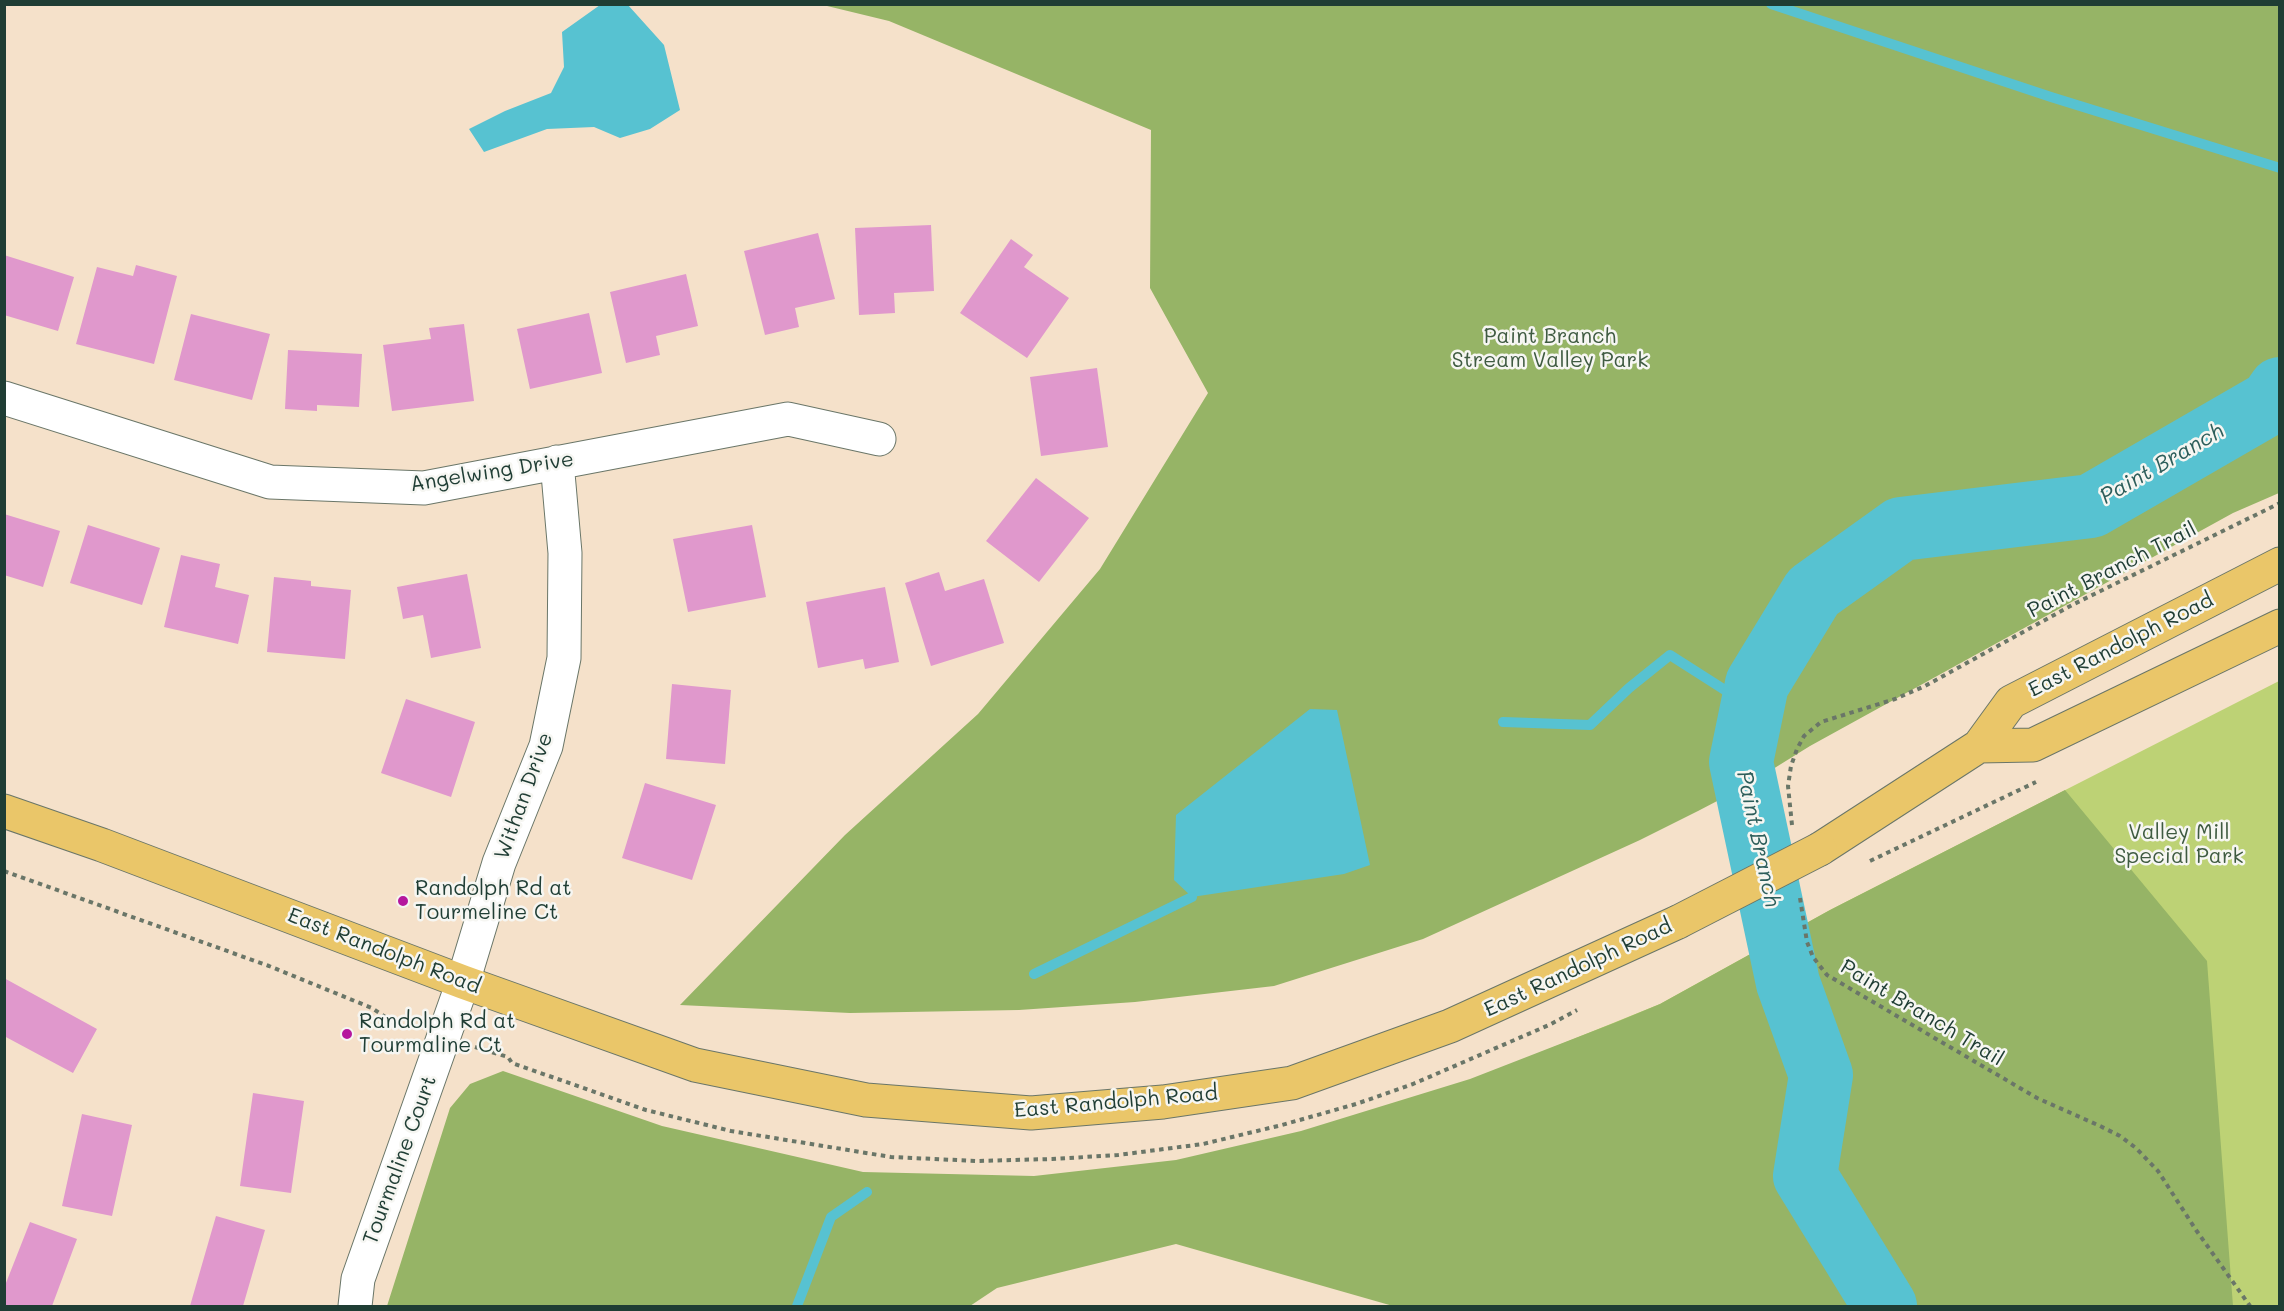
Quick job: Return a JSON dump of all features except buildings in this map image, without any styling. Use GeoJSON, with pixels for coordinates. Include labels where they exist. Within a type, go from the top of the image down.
{"type":"FeatureCollection","features":[{"type":"Feature","properties":{"kind":"main road","name":"East Randolph Road"},"geometry":{"type":"LineString","coordinates":[[4,811],[102,844],[464,982],[695,1065],[866,1100],[1031,1113],[1163,1102],[1292,1083],[1450,1026],[1678,922],[1820,849],[1978,746],[2011,702],[2280,564]]}},
{"type":"Feature","properties":{"kind":"main road"},"geometry":{"type":"LineString","coordinates":[[1978,746],[2033,745],[2280,626]]}},
{"type":"Feature","properties":{"kind":"street","name":"Angelwing Drive"},"geometry":{"type":"LineString","coordinates":[[4,398],[270,482],[424,488],[788,419],[879,439]]}},
{"type":"Feature","properties":{"kind":"street","name":"Withan Drive"},"geometry":{"type":"LineString","coordinates":[[464,982],[499,862],[546,746],[564,658],[565,553],[557,462]]}},
{"type":"Feature","properties":{"kind":"street","name":"Tourmaline Court"},"geometry":{"type":"LineString","coordinates":[[355,1306],[358,1279],[464,982]]}},
{"type":"Feature","properties":{"kind":"path","name":"Paint Branch Trail"},"geometry":{"type":"LineString","coordinates":[[1793,831],[1788,786],[1791,766],[1804,736],[1821,722],[1894,699],[1925,686],[2074,604],[2280,503]]}},
{"type":"Feature","properties":{"kind":"path","name":"Paint Branch Trail"},"geometry":{"type":"LineString","coordinates":[[1799,888],[1802,922],[1807,942],[1813,957],[1827,975],[2037,1098],[2100,1126],[2128,1142],[2158,1171],[2196,1230],[2250,1306]]}},
{"type":"Feature","properties":{"kind":"green space","name":"Paint Branch Stream Valley Park"},"geometry":{"type":"Polygon","coordinates":[[[823,5],[2279,5],[2279,493],[2233,513],[1810,746],[1744,787],[1698,811],[1640,840],[1423,939],[1274,986],[1135,1002],[1019,1010],[850,1013],[680,1005],[845,835],[978,714],[1100,569],[1208,393],[1150,288],[1151,130],[889,21],[823,5]]]}},
{"type":"Feature","properties":{"kind":"green space","name":"Valley Mill Special Park"},"geometry":{"type":"Polygon","coordinates":[[[2279,681],[2279,1306],[1481,1306],[1524,1059],[1660,1004],[1830,910],[2279,681]]]}},
{"type":"Feature","properties":{"kind":"green space"},"geometry":{"type":"Polygon","coordinates":[[[2065,790],[2207,961],[2233,1306],[1393,1306],[1176,1244],[997,1288],[970,1306],[387,1306],[450,1108],[470,1084],[503,1071],[662,1126],[863,1172],[1034,1176],[1176,1160],[1301,1131],[1470,1079],[1660,1004],[1830,910],[2065,790]]]}},
{"type":"Feature","properties":{"kind":"water"},"geometry":{"type":"Polygon","coordinates":[[[600,5],[628,5],[664,45],[680,110],[650,129],[620,138],[594,127],[547,129],[484,152],[469,129],[505,111],[551,93],[564,67],[562,32],[600,5]]]}},
{"type":"Feature","properties":{"kind":"water"},"geometry":{"type":"Polygon","coordinates":[[[1310,709],[1337,710],[1370,865],[1344,874],[1192,897],[1174,880],[1176,815],[1310,709]]]}},
{"type":"Feature","properties":{"kind":"waterway"},"geometry":{"type":"LineString","coordinates":[[1771,4],[2051,97],[2280,168]]}},
{"type":"Feature","properties":{"kind":"waterway","name":"Paint Branch"},"geometry":{"type":"LineString","coordinates":[[1885,1306],[1805,1176],[1821,1075],[1788,983],[1741,762],[1757,684],[1813,592],[1901,529],[2091,506],[2271,402],[2280,389]]}},
{"type":"Feature","properties":{"kind":"waterway"},"geometry":{"type":"LineString","coordinates":[[1503,722],[1590,725],[1629,688],[1670,655],[1728,692],[1751,715]]}},
{"type":"Feature","properties":{"kind":"waterway"},"geometry":{"type":"LineString","coordinates":[[1034,974],[1192,897]]}},
{"type":"Feature","properties":{"kind":"waterway"},"geometry":{"type":"LineString","coordinates":[[797,1306],[831,1217],[867,1192]]}},
{"type":"Feature","properties":{"kind":"place","name":"Randolph Rd at Tourmeline Ct"},"geometry":{"type":"Point","coordinates":[403,901]}},
{"type":"Feature","properties":{"kind":"place","name":"Randolph Rd at Tourmaline Ct"},"geometry":{"type":"Point","coordinates":[347,1034]}}]}
